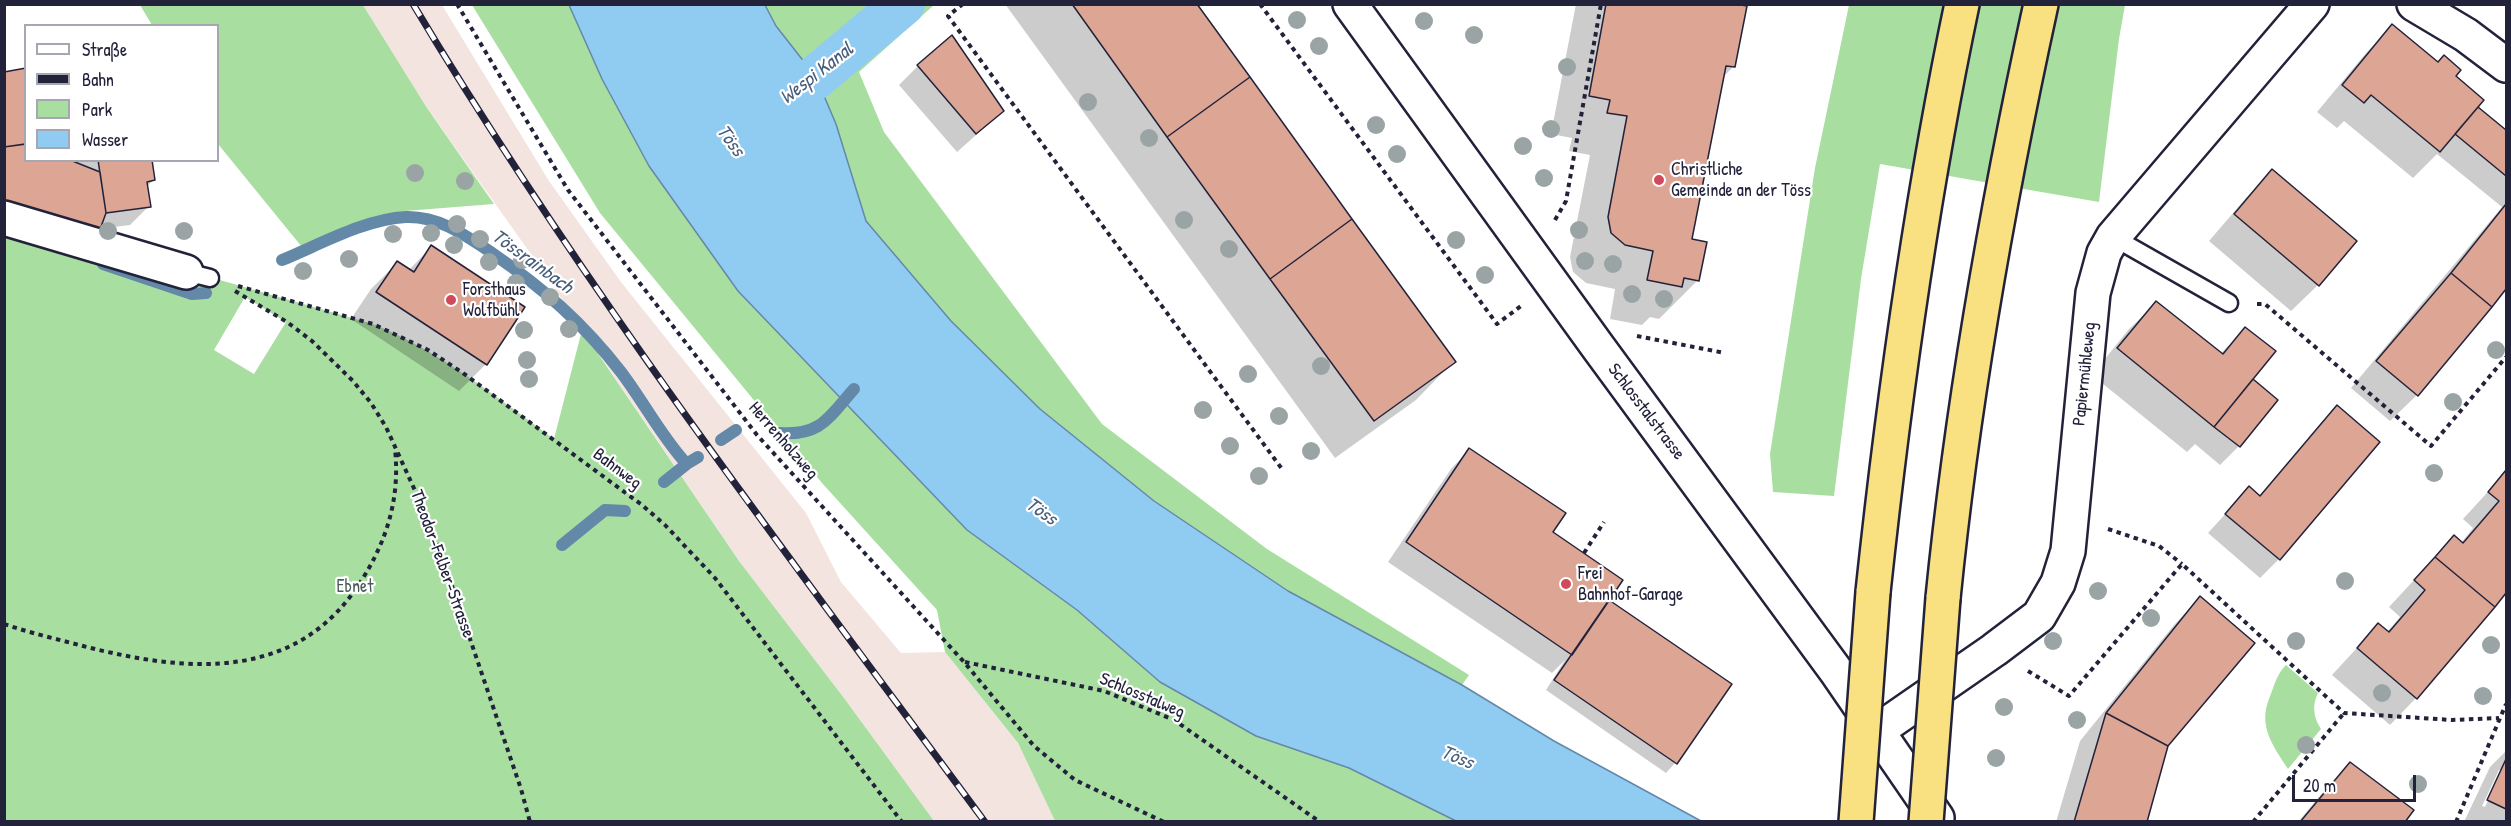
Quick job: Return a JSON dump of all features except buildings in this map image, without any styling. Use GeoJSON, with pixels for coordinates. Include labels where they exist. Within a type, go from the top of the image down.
{"type":"FeatureCollection","features":[{"type":"Feature","properties":{"kind":"highway"},"geometry":{"type":"LineString","coordinates":[[1856,822],[1873,592],[1894,404],[1927,181],[1962,4]]}},
{"type":"Feature","properties":{"kind":"highway"},"geometry":{"type":"LineString","coordinates":[[1926,822],[1943,598],[1965,414],[2008,162],[2041,4]]}},
{"type":"Feature","properties":{"kind":"street","name":"Schlosstalstrasse"},"geometry":{"type":"LineString","coordinates":[[1350,4],[1836,671],[1940,822]]}},
{"type":"Feature","properties":{"kind":"street","name":"Papiermühleweg"},"geometry":{"type":"LineString","coordinates":[[1877,731],[2039,616],[2058,583],[2068,551],[2093,293],[2104,253],[2113,237],[2312,4]]}},
{"type":"Feature","properties":{"kind":"street"},"geometry":{"type":"LineString","coordinates":[[2414,4],[2466,34],[2506,65]]}},
{"type":"Feature","properties":{"kind":"street"},"geometry":{"type":"LineString","coordinates":[[4,218],[198,275]]}},
{"type":"Feature","properties":{"kind":"lane"},"geometry":{"type":"LineString","coordinates":[[2113,237],[2229,303]]}},
{"type":"Feature","properties":{"kind":"path","name":"Herrenholzweg"},"geometry":{"type":"LineString","coordinates":[[457,4],[568,190],[758,435],[964,662],[1034,746],[1075,780],[1164,822]]}},
{"type":"Feature","properties":{"kind":"path"},"geometry":{"type":"LineString","coordinates":[[963,4],[948,16],[1282,470]]}},
{"type":"Feature","properties":{"kind":"path"},"geometry":{"type":"LineString","coordinates":[[1260,4],[1497,324],[1524,304]]}},
{"type":"Feature","properties":{"kind":"path"},"geometry":{"type":"LineString","coordinates":[[1531,252],[1566,201],[1601,4]]}},
{"type":"Feature","properties":{"kind":"path","name":"Theodor-Felber-Strasse"},"geometry":{"type":"LineString","coordinates":[[198,275],[265,309],[312,341],[353,381],[371,403],[394,445],[433,530],[521,789],[530,822]]}},
{"type":"Feature","properties":{"kind":"path","name":"Bahnweg"},"geometry":{"type":"LineString","coordinates":[[198,275],[364,321],[411,341],[463,373],[642,505],[665,525],[715,578],[902,822]]}},
{"type":"Feature","properties":{"kind":"path"},"geometry":{"type":"LineString","coordinates":[[2229,303],[2265,304],[2432,446],[2506,357]]}},
{"type":"Feature","properties":{"kind":"path"},"geometry":{"type":"LineString","coordinates":[[1636,336],[1725,353]]}},
{"type":"Feature","properties":{"kind":"path"},"geometry":{"type":"LineString","coordinates":[[4,624],[152,662],[223,665],[246,662],[293,646],[314,632],[345,604],[377,555],[392,516],[396,493],[394,445]]}},
{"type":"Feature","properties":{"kind":"path"},"geometry":{"type":"LineString","coordinates":[[2071,516],[2159,546],[2182,564],[2344,713],[2452,720],[2499,718]]}},
{"type":"Feature","properties":{"kind":"path"},"geometry":{"type":"LineString","coordinates":[[1584,553],[1604,522]]}},
{"type":"Feature","properties":{"kind":"path"},"geometry":{"type":"LineString","coordinates":[[1994,650],[2069,696],[2182,564]]}},
{"type":"Feature","properties":{"kind":"path","name":"Schlosstalweg"},"geometry":{"type":"LineString","coordinates":[[964,662],[1104,691],[1174,720],[1320,822]]}},
{"type":"Feature","properties":{"kind":"path"},"geometry":{"type":"LineString","coordinates":[[2456,822],[2506,704]]}},
{"type":"Feature","properties":{"kind":"path"},"geometry":{"type":"LineString","coordinates":[[2253,822],[2344,713]]}},
{"type":"Feature","properties":{"kind":"shaded area"},"geometry":{"type":"Polygon","coordinates":[[[363,5],[442,5],[549,181],[621,282],[806,513],[841,582],[901,653],[945,652],[1018,743],[1055,821],[934,821],[739,561],[538,264],[427,108],[363,5]]]}},
{"type":"Feature","properties":{"kind":"green space"},"geometry":{"type":"Polygon","coordinates":[[[140,5],[363,5],[427,108],[494,204],[405,211],[306,252],[219,145],[219,24],[151,24],[140,5]]]}},
{"type":"Feature","properties":{"kind":"green space"},"geometry":{"type":"Polygon","coordinates":[[[472,5],[569,5],[602,79],[649,166],[738,291],[967,530],[1077,610],[1160,682],[1256,736],[1349,768],[1456,821],[1055,821],[1018,743],[945,652],[937,610],[822,483],[600,213],[472,5]]]}},
{"type":"Feature","properties":{"kind":"green space"},"geometry":{"type":"Polygon","coordinates":[[[765,5],[934,5],[859,72],[884,132],[1102,424],[1267,549],[1469,675],[1462,685],[1288,591],[1154,501],[1040,409],[951,321],[866,221],[836,124],[804,62],[776,26],[765,5]]]}},
{"type":"Feature","properties":{"kind":"green space"},"geometry":{"type":"Polygon","coordinates":[[[1849,5],[2125,5],[2099,202],[1880,164],[1861,279],[1834,496],[1773,492],[1770,454],[1815,168],[1849,5]]]}},
{"type":"Feature","properties":{"kind":"green space","name":"Ebnet"},"geometry":{"type":"Polygon","coordinates":[[[4,218],[373,324],[444,361],[554,439],[582,330],[739,561],[934,821],[5,821],[4,218]],[[245,297],[214,350],[254,374],[286,322],[245,297]]]}},
{"type":"Feature","properties":{"kind":"green space"},"geometry":{"type":"Polygon","coordinates":[[[2286,665],[2318,693],[2314,711],[2321,729],[2288,769],[2269,736],[2265,718],[2276,681],[2286,665]]]}},
{"type":"Feature","properties":{"kind":"water","name":"Töss"},"geometry":{"type":"Polygon","coordinates":[[[569,5],[765,5],[776,26],[816,77],[836,124],[866,221],[951,321],[1040,409],[1154,501],[1288,591],[1462,685],[1554,741],[1701,821],[1456,821],[1349,768],[1256,736],[1160,682],[1077,610],[967,530],[738,291],[649,166],[602,79],[569,5]]]}},
{"type":"Feature","properties":{"kind":"waterway","name":"Wespi Kanal"},"geometry":{"type":"LineString","coordinates":[[768,111],[816,77],[903,4]]}},
{"type":"Feature","properties":{"kind":"waterway","name":"Tössrainbach"},"geometry":{"type":"LineString","coordinates":[[282,260],[375,222],[406,217],[441,223],[511,266],[561,307],[607,354],[684,461],[688,463],[698,457]]}},
{"type":"Feature","properties":{"kind":"waterway","name":"Tössrainbach"},"geometry":{"type":"LineString","coordinates":[[103,264],[192,294],[206,293]]}},
{"type":"Feature","properties":{"kind":"waterway","name":"Tössrainbach"},"geometry":{"type":"LineString","coordinates":[[780,433],[794,433],[815,428],[823,423],[854,389]]}},
{"type":"Feature","properties":{"kind":"waterway","name":"Tössrainbach"},"geometry":{"type":"LineString","coordinates":[[721,440],[736,430]]}},
{"type":"Feature","properties":{"kind":"waterway"},"geometry":{"type":"LineString","coordinates":[[664,482],[688,463]]}},
{"type":"Feature","properties":{"kind":"waterway"},"geometry":{"type":"LineString","coordinates":[[562,545],[605,510],[625,511]]}},
{"type":"Feature","properties":{"kind":"railway"},"geometry":{"type":"LineString","coordinates":[[413,4],[547,215],[617,318],[762,521],[985,822]]}},
{"type":"Feature","properties":{"kind":"place","name":"Christliche Gemeinde an der Töss"},"geometry":{"type":"Point","coordinates":[1659,180]}},
{"type":"Feature","properties":{"kind":"place","name":"Forsthaus Wolfbühl"},"geometry":{"type":"Point","coordinates":[451,300]}},
{"type":"Feature","properties":{"kind":"place","name":"Frei Bahnhof-Garage"},"geometry":{"type":"Point","coordinates":[1566,584]}}]}
